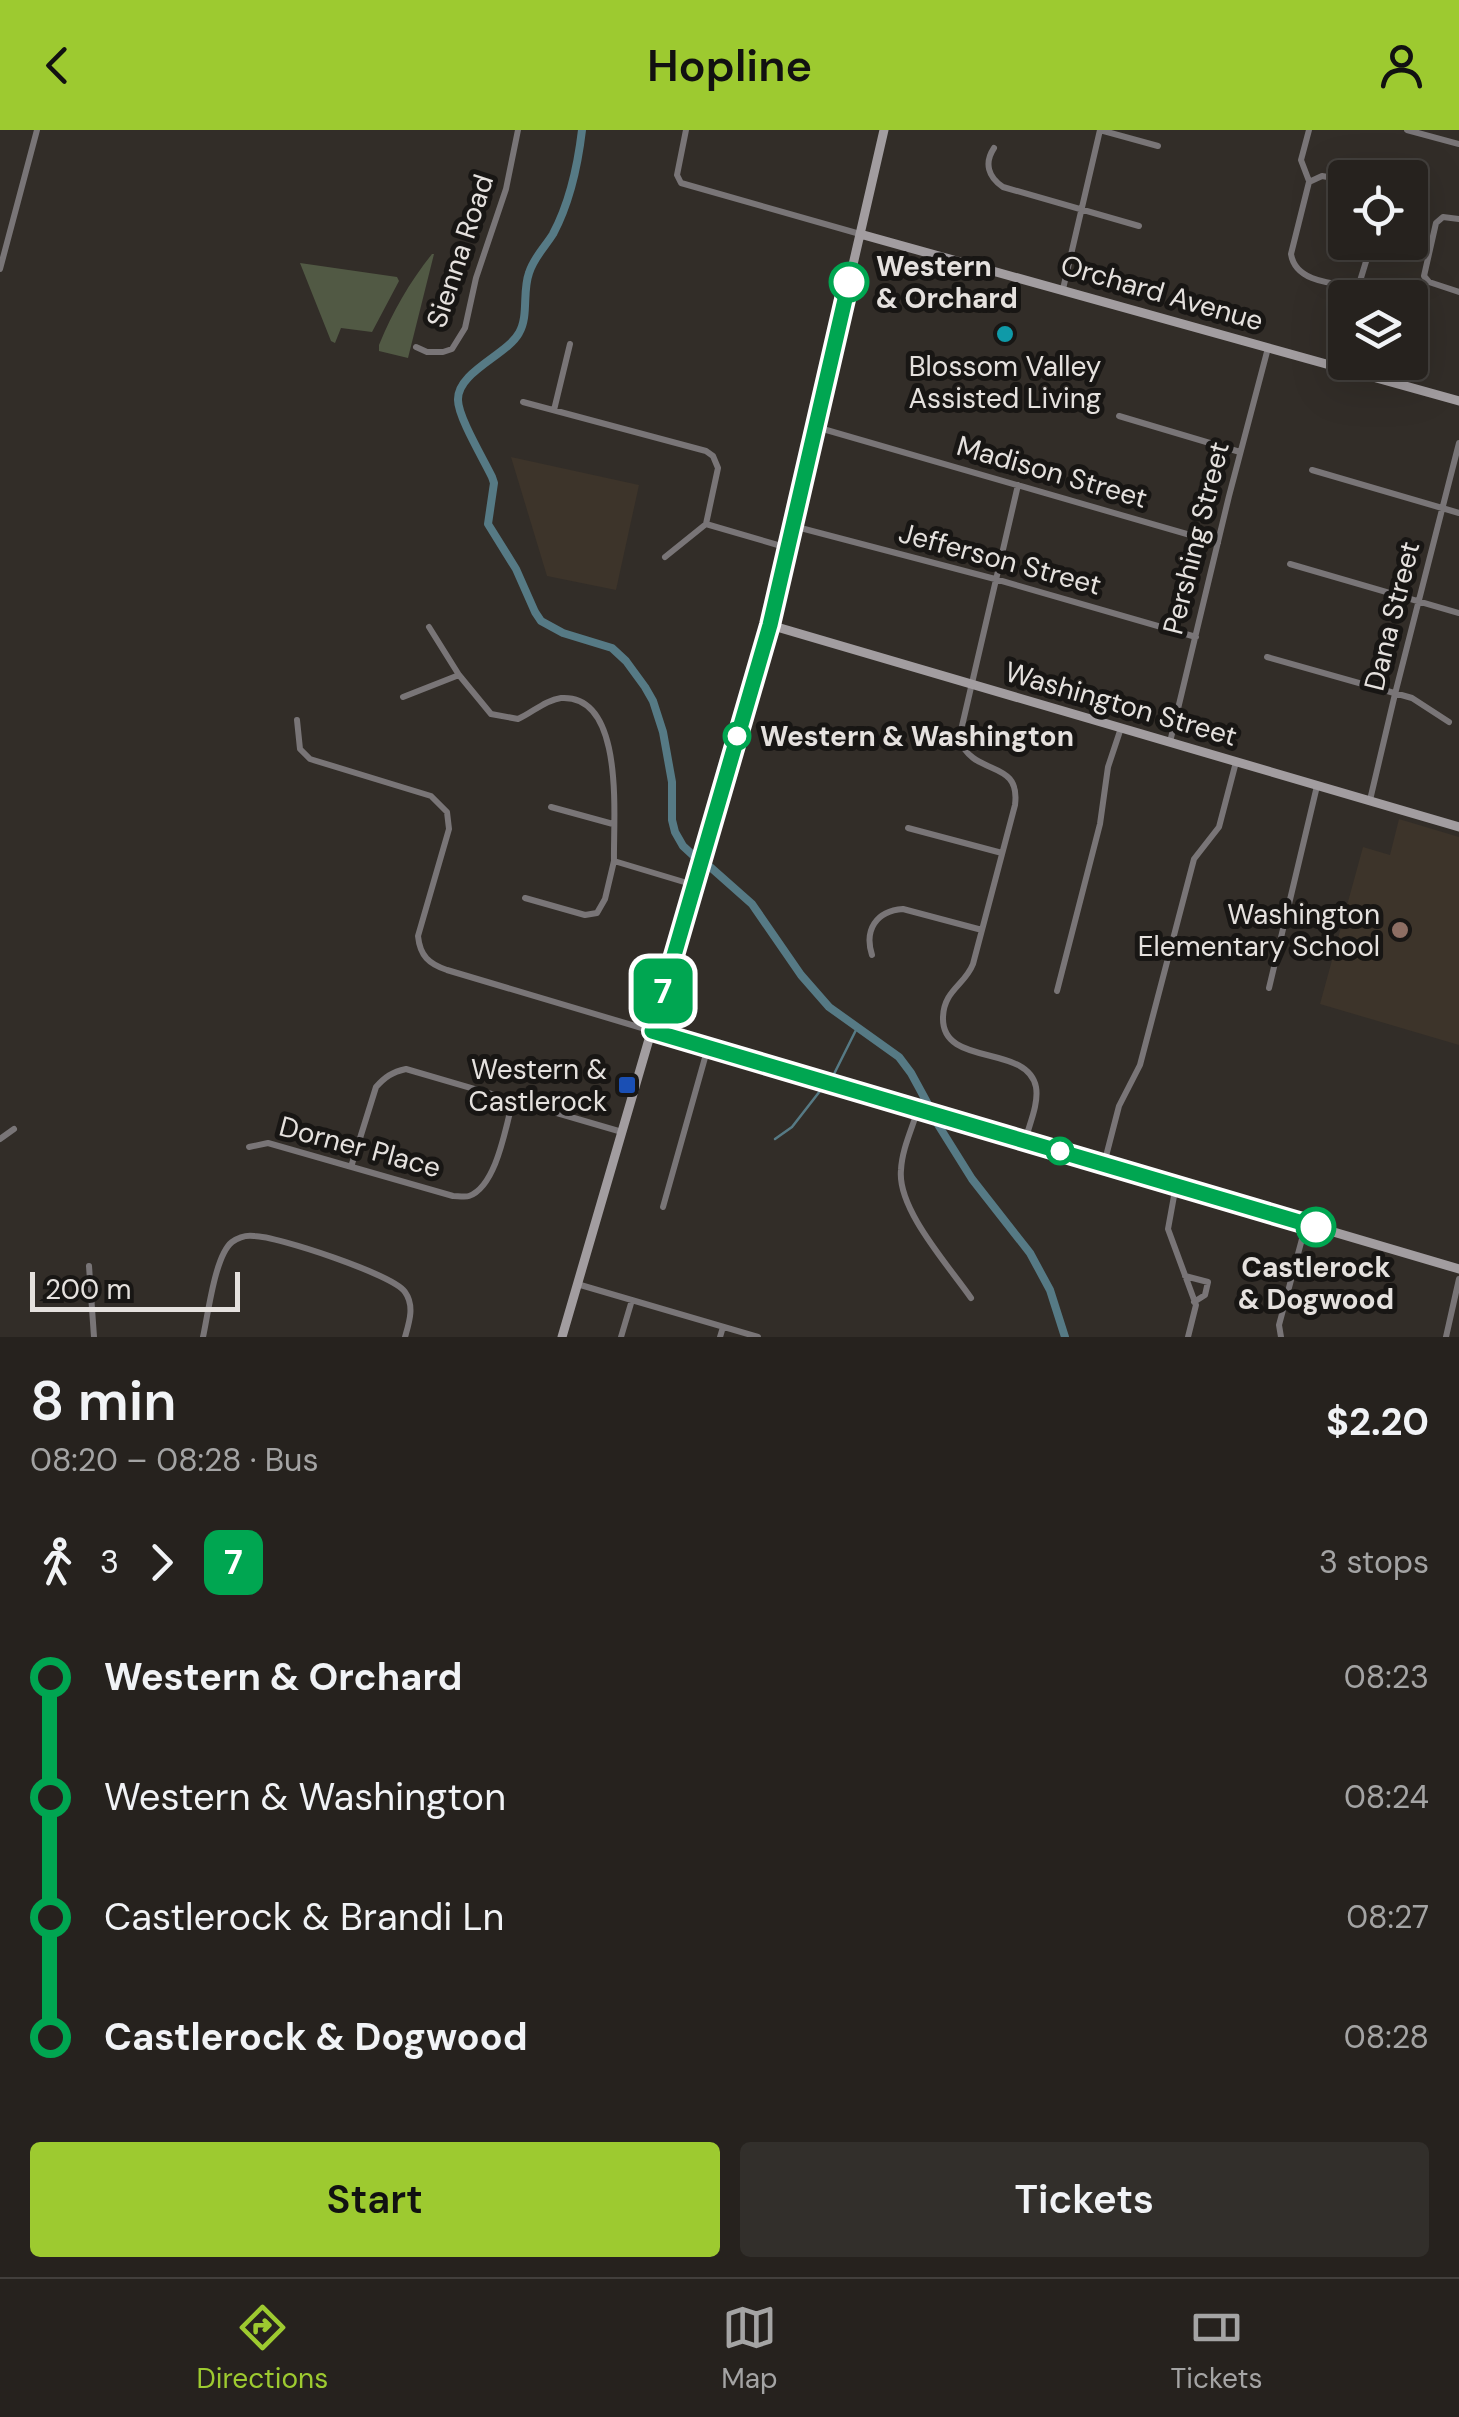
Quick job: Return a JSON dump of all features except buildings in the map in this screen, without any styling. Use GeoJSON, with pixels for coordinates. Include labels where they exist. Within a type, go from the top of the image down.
{"type":"FeatureCollection","features":[{"type":"Feature","properties":{"kind":"street"},"geometry":{"type":"LineString","coordinates":[[0,269],[37,130]]}},
{"type":"Feature","properties":{"kind":"street","name":"Sienna Road"},"geometry":{"type":"LineString","coordinates":[[416,347],[426,352],[443,352],[452,348],[466,328],[476,278],[506,189],[518,130]]}},
{"type":"Feature","properties":{"kind":"street","name":"Orchard Avenue"},"geometry":{"type":"LineString","coordinates":[[686,130],[677,170],[679,182],[1459,400]]}},
{"type":"Feature","properties":{"kind":"street"},"geometry":{"type":"LineString","coordinates":[[562,1337],[770,625],[884,130]]}},
{"type":"Feature","properties":{"kind":"street"},"geometry":{"type":"LineString","coordinates":[[1063,288],[1100,130],[1158,146]]}},
{"type":"Feature","properties":{"kind":"street"},"geometry":{"type":"LineString","coordinates":[[1309,130],[1302,160],[1309,182],[1292,262],[1308,277],[1355,285],[1367,260]]}},
{"type":"Feature","properties":{"kind":"street"},"geometry":{"type":"LineString","coordinates":[[1408,130],[1459,144]]}},
{"type":"Feature","properties":{"kind":"street"},"geometry":{"type":"LineString","coordinates":[[994,148],[988,161],[998,184],[1140,226]]}},
{"type":"Feature","properties":{"kind":"street"},"geometry":{"type":"LineString","coordinates":[[1309,182],[1328,177]]}},
{"type":"Feature","properties":{"kind":"street"},"geometry":{"type":"LineString","coordinates":[[1459,219],[1442,217],[1436,223],[1424,276],[1428,282],[1459,292]]}},
{"type":"Feature","properties":{"kind":"street"},"geometry":{"type":"LineString","coordinates":[[554,410],[570,344]]}},
{"type":"Feature","properties":{"kind":"street","name":"Pershing Street"},"geometry":{"type":"LineString","coordinates":[[1170,742],[1269,346]]}},
{"type":"Feature","properties":{"kind":"street"},"geometry":{"type":"LineString","coordinates":[[523,402],[713,456],[718,468],[706,524],[665,557]]}},
{"type":"Feature","properties":{"kind":"street"},"geometry":{"type":"LineString","coordinates":[[1119,416],[1240,452]]}},
{"type":"Feature","properties":{"kind":"street","name":"Madison Street"},"geometry":{"type":"LineString","coordinates":[[816,427],[1218,544]]}},
{"type":"Feature","properties":{"kind":"street","name":"Dana Street"},"geometry":{"type":"LineString","coordinates":[[1370,800],[1459,444]]}},
{"type":"Feature","properties":{"kind":"street"},"geometry":{"type":"LineString","coordinates":[[1312,470],[1459,513]]}},
{"type":"Feature","properties":{"kind":"street"},"geometry":{"type":"LineString","coordinates":[[1018,485],[959,739],[971,758],[1005,774],[1015,789],[1015,805],[970,972],[948,998],[944,1026],[958,1045],[1016,1064],[1030,1073],[1036,1096],[1025,1141]]}},
{"type":"Feature","properties":{"kind":"street"},"geometry":{"type":"LineString","coordinates":[[706,524],[788,548]]}},
{"type":"Feature","properties":{"kind":"street","name":"Jefferson Street"},"geometry":{"type":"LineString","coordinates":[[793,526],[1196,637]]}},
{"type":"Feature","properties":{"kind":"street"},"geometry":{"type":"LineString","coordinates":[[1290,564],[1459,613]]}},
{"type":"Feature","properties":{"kind":"street","name":"Washington Street"},"geometry":{"type":"LineString","coordinates":[[770,625],[1459,827]]}},
{"type":"Feature","properties":{"kind":"street"},"geometry":{"type":"LineString","coordinates":[[429,627],[486,710],[499,717],[518,719],[557,698],[580,701],[594,712],[609,743],[614,861],[605,900],[596,913],[585,915],[524,898]]}},
{"type":"Feature","properties":{"kind":"street"},"geometry":{"type":"LineString","coordinates":[[1267,657],[1416,700],[1449,722]]}},
{"type":"Feature","properties":{"kind":"street"},"geometry":{"type":"LineString","coordinates":[[403,697],[459,675]]}},
{"type":"Feature","properties":{"kind":"street"},"geometry":{"type":"LineString","coordinates":[[297,720],[300,748],[310,759],[431,796],[446,812],[448,828],[418,936],[428,961],[447,970],[1459,1269]]}},
{"type":"Feature","properties":{"kind":"street"},"geometry":{"type":"LineString","coordinates":[[1057,991],[1121,727]]}},
{"type":"Feature","properties":{"kind":"street"},"geometry":{"type":"LineString","coordinates":[[938,742],[959,739]]}},
{"type":"Feature","properties":{"kind":"street"},"geometry":{"type":"LineString","coordinates":[[1104,1164],[1119,1106],[1140,1065],[1194,859],[1217,830],[1236,760]]}},
{"type":"Feature","properties":{"kind":"street"},"geometry":{"type":"LineString","coordinates":[[1269,988],[1317,784]]}},
{"type":"Feature","properties":{"kind":"street"},"geometry":{"type":"LineString","coordinates":[[551,807],[613,824]]}},
{"type":"Feature","properties":{"kind":"street"},"geometry":{"type":"LineString","coordinates":[[908,828],[1002,854]]}},
{"type":"Feature","properties":{"kind":"street"},"geometry":{"type":"LineString","coordinates":[[614,861],[694,884]]}},
{"type":"Feature","properties":{"kind":"street"},"geometry":{"type":"LineString","coordinates":[[872,955],[868,942],[872,928],[878,918],[894,910],[982,930]]}},
{"type":"Feature","properties":{"kind":"street"},"geometry":{"type":"LineString","coordinates":[[662,1206],[708,1048]]}},
{"type":"Feature","properties":{"kind":"street"},"geometry":{"type":"LineString","coordinates":[[351,1166],[376,1087],[394,1072],[406,1069],[622,1132]]}},
{"type":"Feature","properties":{"kind":"street","name":"Dorner Place"},"geometry":{"type":"LineString","coordinates":[[249,1146],[268,1143],[453,1196],[468,1196],[484,1187],[491,1176],[513,1100]]}},
{"type":"Feature","properties":{"kind":"street"},"geometry":{"type":"LineString","coordinates":[[918,1109],[901,1166],[902,1193],[913,1216],[972,1298]]}},
{"type":"Feature","properties":{"kind":"street"},"geometry":{"type":"LineString","coordinates":[[0,1139],[14,1129]]}},
{"type":"Feature","properties":{"kind":"street"},"geometry":{"type":"LineString","coordinates":[[1176,1185],[1168,1229],[1196,1305],[1188,1337]]}},
{"type":"Feature","properties":{"kind":"street"},"geometry":{"type":"LineString","coordinates":[[1281,1337],[1279,1324],[1306,1224]]}},
{"type":"Feature","properties":{"kind":"street"},"geometry":{"type":"LineString","coordinates":[[203,1337],[222,1256],[242,1237],[261,1236],[354,1265],[396,1283],[410,1301],[406,1335]]}},
{"type":"Feature","properties":{"kind":"street"},"geometry":{"type":"LineString","coordinates":[[89,1266],[94,1337]]}},
{"type":"Feature","properties":{"kind":"street"},"geometry":{"type":"LineString","coordinates":[[1184,1276],[1208,1282],[1205,1295],[1194,1302]]}},
{"type":"Feature","properties":{"kind":"street"},"geometry":{"type":"LineString","coordinates":[[1446,1337],[1459,1278]]}},
{"type":"Feature","properties":{"kind":"street"},"geometry":{"type":"LineString","coordinates":[[577,1284],[758,1337]]}},
{"type":"Feature","properties":{"kind":"street"},"geometry":{"type":"LineString","coordinates":[[621,1337],[632,1300]]}},
{"type":"Feature","properties":{"kind":"street"},"geometry":{"type":"LineString","coordinates":[[720,1337],[723,1327]]}},
{"type":"Feature","properties":{"kind":"shaded area"},"geometry":{"type":"Polygon","coordinates":[[[511,457],[639,485],[616,590],[547,576],[511,457]]]}},
{"type":"Feature","properties":{"kind":"shaded area","name":"Washington Elementary School"},"geometry":{"type":"Polygon","coordinates":[[[1399,819],[1459,837],[1459,1045],[1320,1004],[1363,847],[1390,855],[1399,819]]]}},
{"type":"Feature","properties":{"kind":"green space"},"geometry":{"type":"Polygon","coordinates":[[[432,254],[408,358],[379,351],[396,309],[432,254]]]}},
{"type":"Feature","properties":{"kind":"green space"},"geometry":{"type":"Polygon","coordinates":[[[300,263],[397,277],[399,281],[372,332],[341,328],[335,343],[300,263]]]}},
{"type":"Feature","properties":{"kind":"waterway"},"geometry":{"type":"LineString","coordinates":[[582,130],[564,210],[529,273],[519,333],[465,381],[459,407],[494,483],[488,524],[516,569],[535,612],[541,621],[563,633],[612,648],[626,661],[653,701],[672,782],[675,832],[696,858]]}},
{"type":"Feature","properties":{"kind":"waterway"},"geometry":{"type":"LineString","coordinates":[[708,865],[752,904],[801,975],[829,1007],[899,1057],[929,1106]]}},
{"type":"Feature","properties":{"kind":"waterway"},"geometry":{"type":"LineString","coordinates":[[833,1076],[857,1028]]}},
{"type":"Feature","properties":{"kind":"waterway"},"geometry":{"type":"LineString","coordinates":[[775,1139],[792,1127],[820,1091]]}},
{"type":"Feature","properties":{"kind":"waterway"},"geometry":{"type":"LineString","coordinates":[[937,1123],[972,1179],[1030,1253],[1050,1290],[1065,1337]]}},
{"type":"Feature","properties":{"kind":"bus line","name":"7"},"geometry":{"type":"LineString","coordinates":[[849,282],[770,625],[652,1031],[1316,1227]]}},
{"type":"Feature","properties":{"kind":"place","name":"Western & Orchard"},"geometry":{"type":"Point","coordinates":[849,282]}},
{"type":"Feature","properties":{"kind":"place","name":"Blossom Valley Assisted Living"},"geometry":{"type":"Point","coordinates":[1005,334]}},
{"type":"Feature","properties":{"kind":"place","name":"Western & Washington"},"geometry":{"type":"Point","coordinates":[737,736]}},
{"type":"Feature","properties":{"kind":"place","name":"Washington Elementary School"},"geometry":{"type":"Point","coordinates":[1400,930]}},
{"type":"Feature","properties":{"kind":"place","name":"Western & Castlerock"},"geometry":{"type":"Point","coordinates":[627,1085]}},
{"type":"Feature","properties":{"kind":"place","name":"Castlerock & Dogwood"},"geometry":{"type":"Point","coordinates":[1316,1227]}}]}
